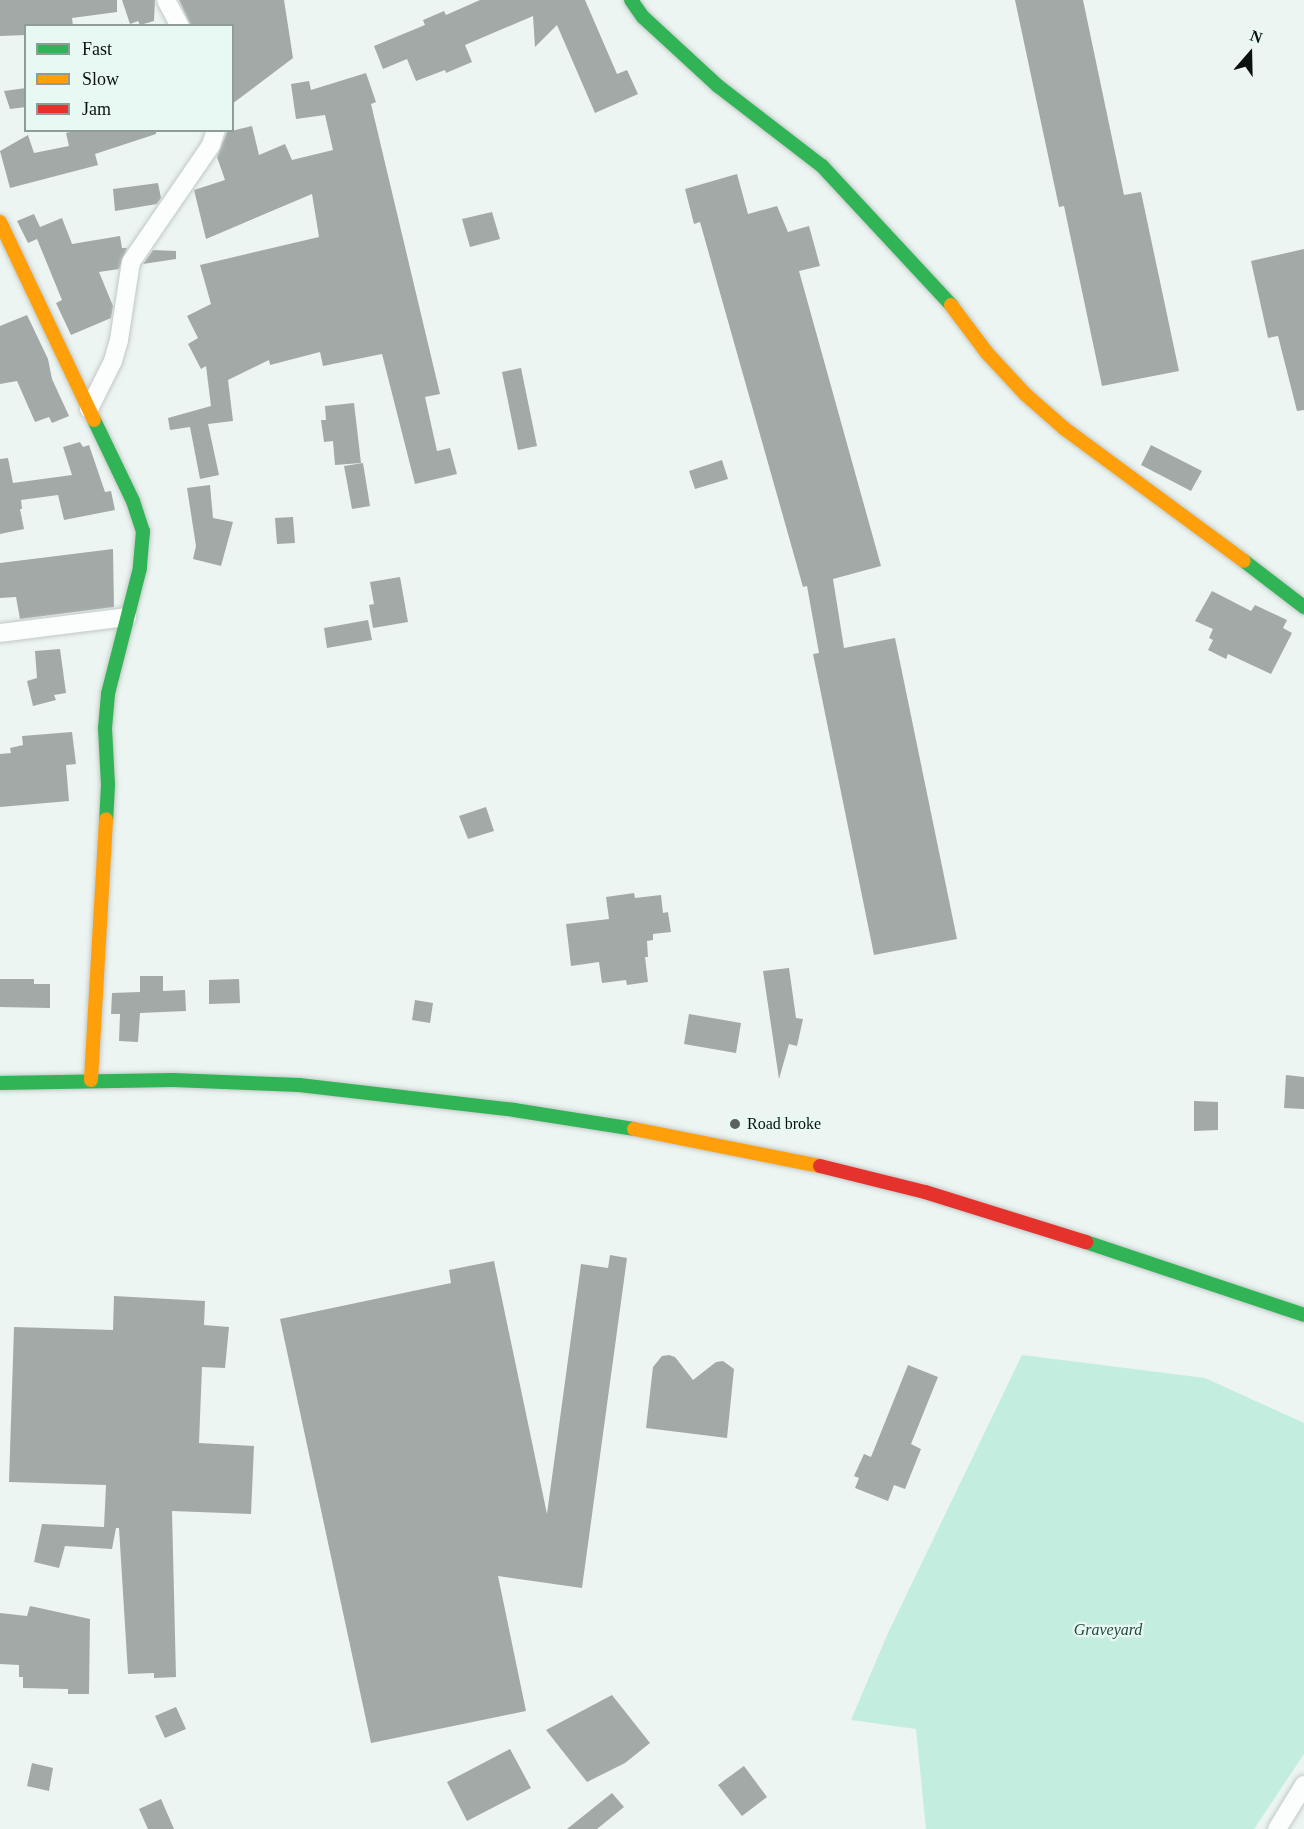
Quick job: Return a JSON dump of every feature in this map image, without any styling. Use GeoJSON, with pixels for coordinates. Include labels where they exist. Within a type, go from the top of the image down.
{"type":"FeatureCollection","features":[{"type":"Feature","properties":{"kind":"main road"},"geometry":{"type":"LineString","coordinates":[[631,0],[643,17],[718,86],[822,166],[947,300],[987,353],[1041,408],[1065,429],[1294,597],[1304,607]]}},
{"type":"Feature","properties":{"kind":"main road"},"geometry":{"type":"LineString","coordinates":[[0,222],[133,501],[143,531],[140,568],[108,694],[105,728],[108,784],[91,1080]]}},
{"type":"Feature","properties":{"kind":"main road"},"geometry":{"type":"LineString","coordinates":[[0,1083],[91,1080],[229,1080],[299,1085],[514,1110],[676,1136],[857,1174],[925,1192],[1103,1247],[1304,1315]]}},
{"type":"Feature","properties":{"kind":"street"},"geometry":{"type":"LineString","coordinates":[[166,0],[179,24]]}},
{"type":"Feature","properties":{"kind":"street"},"geometry":{"type":"LineString","coordinates":[[89,409],[113,361],[119,340],[131,262],[211,145],[215,132]]}},
{"type":"Feature","properties":{"kind":"street"},"geometry":{"type":"LineString","coordinates":[[0,633],[126,616]]}},
{"type":"Feature","properties":{"kind":"street"},"geometry":{"type":"LineString","coordinates":[[1277,1829],[1304,1785]]}},
{"type":"Feature","properties":{"kind":"green space","name":"Graveyard"},"geometry":{"type":"Polygon","coordinates":[[[1022,1355],[1205,1378],[1304,1423],[1304,1754],[1254,1829],[926,1829],[916,1729],[851,1720],[888,1633],[1022,1355]]]}},
{"type":"Feature","properties":{"kind":"building"},"geometry":{"type":"Polygon","coordinates":[[[0,0],[117,0],[117,12],[72,18],[73,24],[24,24],[24,35],[0,36],[0,0]]]}},
{"type":"Feature","properties":{"kind":"building"},"geometry":{"type":"Polygon","coordinates":[[[122,0],[155,0],[154,21],[140,24],[138,21],[130,24],[122,0]]]}},
{"type":"Feature","properties":{"kind":"building"},"geometry":{"type":"Polygon","coordinates":[[[179,0],[284,0],[293,58],[234,102],[234,24],[190,24],[179,0]]]}},
{"type":"Feature","properties":{"kind":"building"},"geometry":{"type":"Polygon","coordinates":[[[480,0],[585,0],[617,74],[627,70],[638,94],[595,113],[557,25],[535,47],[533,16],[465,45],[472,62],[446,73],[445,70],[416,81],[407,59],[383,69],[374,46],[425,25],[423,20],[444,11],[446,15],[480,0]]]}},
{"type":"Feature","properties":{"kind":"building"},"geometry":{"type":"Polygon","coordinates":[[[1015,0],[1083,0],[1124,195],[1141,192],[1179,371],[1102,386],[1064,206],[1059,207],[1015,0]]]}},
{"type":"Feature","properties":{"kind":"building"},"geometry":{"type":"Polygon","coordinates":[[[366,73],[376,102],[371,104],[440,394],[425,397],[437,451],[450,448],[457,474],[415,484],[382,354],[323,366],[320,352],[270,365],[269,360],[228,380],[233,421],[208,424],[219,475],[200,479],[190,427],[170,430],[168,418],[211,406],[206,366],[201,369],[188,344],[198,338],[187,316],[211,304],[200,265],[319,237],[312,194],[206,239],[194,190],[225,180],[217,157],[227,132],[252,126],[259,155],[285,144],[292,160],[333,150],[325,115],[296,119],[291,84],[309,81],[311,90],[366,73]]]}},
{"type":"Feature","properties":{"kind":"building"},"geometry":{"type":"Polygon","coordinates":[[[24,88],[24,107],[10,109],[4,91],[24,88]]]}},
{"type":"Feature","properties":{"kind":"building"},"geometry":{"type":"Polygon","coordinates":[[[156,132],[156,134],[95,154],[98,165],[10,188],[0,151],[28,135],[34,153],[69,146],[66,133],[156,132]]]}},
{"type":"Feature","properties":{"kind":"building"},"geometry":{"type":"Polygon","coordinates":[[[737,174],[748,214],[777,206],[788,232],[809,226],[820,266],[799,271],[881,566],[833,579],[844,648],[895,638],[957,939],[874,955],[813,654],[819,653],[807,586],[803,587],[700,222],[694,224],[685,189],[737,174]]]}},
{"type":"Feature","properties":{"kind":"building"},"geometry":{"type":"Polygon","coordinates":[[[158,183],[161,198],[157,204],[115,211],[113,189],[158,183]]]}},
{"type":"Feature","properties":{"kind":"building"},"geometry":{"type":"Polygon","coordinates":[[[492,212],[500,239],[470,247],[462,219],[492,212]]]}},
{"type":"Feature","properties":{"kind":"building"},"geometry":{"type":"Polygon","coordinates":[[[34,214],[40,227],[62,218],[72,244],[120,236],[122,248],[127,248],[119,269],[99,272],[113,306],[111,318],[71,335],[56,303],[62,300],[37,239],[28,243],[17,221],[34,214]]]}},
{"type":"Feature","properties":{"kind":"building"},"geometry":{"type":"Polygon","coordinates":[[[1304,249],[1304,410],[1297,411],[1278,336],[1268,338],[1251,261],[1304,249]]]}},
{"type":"Feature","properties":{"kind":"building"},"geometry":{"type":"Polygon","coordinates":[[[153,250],[176,251],[176,259],[143,264],[153,250]]]}},
{"type":"Feature","properties":{"kind":"building"},"geometry":{"type":"Polygon","coordinates":[[[27,315],[48,359],[52,379],[69,416],[52,423],[49,417],[35,422],[17,381],[0,384],[0,326],[27,315]]]}},
{"type":"Feature","properties":{"kind":"building"},"geometry":{"type":"Polygon","coordinates":[[[521,368],[537,446],[518,450],[502,372],[521,368]]]}},
{"type":"Feature","properties":{"kind":"building"},"geometry":{"type":"Polygon","coordinates":[[[354,403],[361,463],[335,465],[333,441],[324,442],[321,420],[326,420],[325,406],[354,403]]]}},
{"type":"Feature","properties":{"kind":"building"},"geometry":{"type":"Polygon","coordinates":[[[80,442],[83,447],[89,445],[105,492],[111,491],[115,510],[64,520],[58,495],[21,500],[22,509],[20,509],[24,529],[0,534],[0,459],[8,458],[13,483],[72,475],[63,447],[80,442]]]}},
{"type":"Feature","properties":{"kind":"building"},"geometry":{"type":"Polygon","coordinates":[[[1151,445],[1202,471],[1191,491],[1141,465],[1151,445]]]}},
{"type":"Feature","properties":{"kind":"building"},"geometry":{"type":"Polygon","coordinates":[[[722,460],[728,479],[695,489],[689,471],[722,460]]]}},
{"type":"Feature","properties":{"kind":"building"},"geometry":{"type":"Polygon","coordinates":[[[363,463],[370,506],[352,509],[344,466],[363,463]]]}},
{"type":"Feature","properties":{"kind":"building"},"geometry":{"type":"Polygon","coordinates":[[[210,485],[213,518],[233,522],[221,566],[193,559],[196,546],[187,488],[210,485]]]}},
{"type":"Feature","properties":{"kind":"building"},"geometry":{"type":"Polygon","coordinates":[[[293,517],[295,543],[277,544],[275,518],[293,517]]]}},
{"type":"Feature","properties":{"kind":"building"},"geometry":{"type":"Polygon","coordinates":[[[113,549],[114,607],[20,619],[16,597],[0,598],[0,563],[113,549]]]}},
{"type":"Feature","properties":{"kind":"building"},"geometry":{"type":"Polygon","coordinates":[[[400,577],[408,622],[373,628],[369,605],[374,604],[370,582],[400,577]]]}},
{"type":"Feature","properties":{"kind":"building"},"geometry":{"type":"Polygon","coordinates":[[[1212,591],[1251,611],[1255,605],[1287,620],[1283,628],[1292,633],[1271,674],[1228,654],[1226,659],[1208,650],[1213,640],[1209,638],[1213,629],[1195,621],[1212,591]]]}},
{"type":"Feature","properties":{"kind":"building"},"geometry":{"type":"Polygon","coordinates":[[[368,620],[372,640],[327,648],[324,628],[368,620]]]}},
{"type":"Feature","properties":{"kind":"building"},"geometry":{"type":"Polygon","coordinates":[[[60,649],[66,693],[54,695],[56,700],[33,706],[27,681],[37,678],[35,651],[60,649]]]}},
{"type":"Feature","properties":{"kind":"building"},"geometry":{"type":"Polygon","coordinates":[[[72,732],[76,764],[66,765],[69,801],[0,807],[0,754],[11,753],[10,748],[23,745],[22,736],[72,732]]]}},
{"type":"Feature","properties":{"kind":"building"},"geometry":{"type":"Polygon","coordinates":[[[486,807],[494,831],[468,839],[459,816],[486,807]]]}},
{"type":"Feature","properties":{"kind":"building"},"geometry":{"type":"Polygon","coordinates":[[[634,893],[635,898],[661,895],[663,913],[668,912],[671,932],[653,934],[653,940],[647,941],[648,957],[645,957],[648,982],[627,985],[626,980],[602,983],[599,962],[571,966],[566,924],[609,919],[606,897],[634,893]]]}},
{"type":"Feature","properties":{"kind":"building"},"geometry":{"type":"Polygon","coordinates":[[[789,968],[796,1018],[803,1019],[797,1046],[789,1044],[779,1079],[763,971],[789,968]]]}},
{"type":"Feature","properties":{"kind":"building"},"geometry":{"type":"Polygon","coordinates":[[[140,976],[163,976],[163,991],[185,990],[186,1011],[140,1013],[138,1042],[119,1041],[120,1014],[111,1014],[112,993],[140,992],[140,976]]]}},
{"type":"Feature","properties":{"kind":"building"},"geometry":{"type":"Polygon","coordinates":[[[0,979],[34,979],[34,984],[50,984],[50,1008],[0,1007],[0,979]]]}},
{"type":"Feature","properties":{"kind":"building"},"geometry":{"type":"Polygon","coordinates":[[[239,979],[240,1003],[209,1004],[209,980],[239,979]]]}},
{"type":"Feature","properties":{"kind":"building"},"geometry":{"type":"Polygon","coordinates":[[[415,1000],[433,1003],[430,1023],[412,1020],[415,1000]]]}},
{"type":"Feature","properties":{"kind":"building"},"geometry":{"type":"Polygon","coordinates":[[[689,1014],[741,1023],[736,1053],[684,1044],[689,1014]]]}},
{"type":"Feature","properties":{"kind":"building"},"geometry":{"type":"Polygon","coordinates":[[[1286,1075],[1304,1077],[1304,1109],[1284,1108],[1286,1075]]]}},
{"type":"Feature","properties":{"kind":"building"},"geometry":{"type":"Polygon","coordinates":[[[1194,1101],[1218,1102],[1218,1130],[1194,1131],[1194,1101]]]}},
{"type":"Feature","properties":{"kind":"building"},"geometry":{"type":"Polygon","coordinates":[[[610,1255],[627,1258],[582,1588],[498,1576],[526,1711],[371,1743],[280,1319],[451,1283],[449,1270],[494,1261],[547,1514],[581,1264],[608,1268],[610,1255]]]}},
{"type":"Feature","properties":{"kind":"building"},"geometry":{"type":"Polygon","coordinates":[[[114,1296],[205,1301],[204,1325],[229,1327],[225,1368],[202,1367],[199,1443],[254,1446],[251,1514],[172,1511],[176,1677],[154,1678],[154,1673],[128,1674],[119,1528],[116,1528],[112,1549],[65,1546],[59,1568],[34,1562],[42,1524],[104,1527],[106,1485],[9,1482],[14,1327],[113,1330],[114,1296]]]}},
{"type":"Feature","properties":{"kind":"building"},"geometry":{"type":"Polygon","coordinates":[[[662,1356],[675,1357],[693,1380],[716,1362],[723,1361],[734,1369],[727,1438],[646,1428],[653,1367],[662,1356]]]}},
{"type":"Feature","properties":{"kind":"building"},"geometry":{"type":"Polygon","coordinates":[[[908,1365],[938,1377],[911,1444],[921,1449],[905,1489],[894,1485],[888,1501],[855,1488],[859,1478],[854,1476],[864,1454],[871,1457],[908,1365]]]}},
{"type":"Feature","properties":{"kind":"building"},"geometry":{"type":"Polygon","coordinates":[[[30,1606],[90,1619],[89,1694],[68,1694],[68,1689],[23,1688],[23,1677],[19,1677],[19,1665],[0,1664],[0,1613],[27,1616],[30,1606]]]}},
{"type":"Feature","properties":{"kind":"building"},"geometry":{"type":"Polygon","coordinates":[[[612,1695],[650,1743],[625,1763],[587,1782],[546,1730],[612,1695]]]}},
{"type":"Feature","properties":{"kind":"building"},"geometry":{"type":"Polygon","coordinates":[[[176,1707],[186,1729],[165,1738],[155,1716],[176,1707]]]}},
{"type":"Feature","properties":{"kind":"building"},"geometry":{"type":"Polygon","coordinates":[[[510,1749],[531,1788],[467,1821],[447,1782],[510,1749]]]}},
{"type":"Feature","properties":{"kind":"building"},"geometry":{"type":"Polygon","coordinates":[[[32,1763],[53,1768],[49,1791],[27,1786],[32,1763]]]}},
{"type":"Feature","properties":{"kind":"building"},"geometry":{"type":"Polygon","coordinates":[[[744,1766],[767,1797],[742,1816],[718,1785],[744,1766]]]}},
{"type":"Feature","properties":{"kind":"building"},"geometry":{"type":"Polygon","coordinates":[[[612,1793],[624,1807],[597,1829],[567,1829],[612,1793]]]}},
{"type":"Feature","properties":{"kind":"building"},"geometry":{"type":"Polygon","coordinates":[[[161,1799],[174,1829],[148,1829],[139,1809],[161,1799]]]}},
{"type":"Feature","properties":{"kind":"traffic: fast"},"geometry":{"type":"LineString","coordinates":[[631,0],[643,17],[718,86],[822,166],[951,305]]}},
{"type":"Feature","properties":{"kind":"traffic: fast"},"geometry":{"type":"LineString","coordinates":[[94,420],[133,501],[143,531],[140,568],[108,694],[105,728],[108,785],[106,819]]}},
{"type":"Feature","properties":{"kind":"traffic: fast"},"geometry":{"type":"LineString","coordinates":[[1244,561],[1304,607]]}},
{"type":"Feature","properties":{"kind":"traffic: fast"},"geometry":{"type":"LineString","coordinates":[[0,1083],[173,1080],[299,1085],[514,1110],[634,1129]]}},
{"type":"Feature","properties":{"kind":"traffic: fast"},"geometry":{"type":"LineString","coordinates":[[1086,1242],[1304,1315]]}},
{"type":"Feature","properties":{"kind":"traffic: slow"},"geometry":{"type":"LineString","coordinates":[[0,222],[94,420]]}},
{"type":"Feature","properties":{"kind":"traffic: slow"},"geometry":{"type":"LineString","coordinates":[[951,305],[987,353],[1025,394],[1065,429],[1244,561]]}},
{"type":"Feature","properties":{"kind":"traffic: slow"},"geometry":{"type":"LineString","coordinates":[[91,1080],[106,819]]}},
{"type":"Feature","properties":{"kind":"traffic: slow"},"geometry":{"type":"LineString","coordinates":[[634,1129],[820,1166]]}},
{"type":"Feature","properties":{"kind":"traffic: jam"},"geometry":{"type":"LineString","coordinates":[[820,1166],[925,1192],[1086,1242]]}},
{"type":"Feature","properties":{"kind":"place","name":"Road broke"},"geometry":{"type":"Point","coordinates":[735,1124]}}]}
